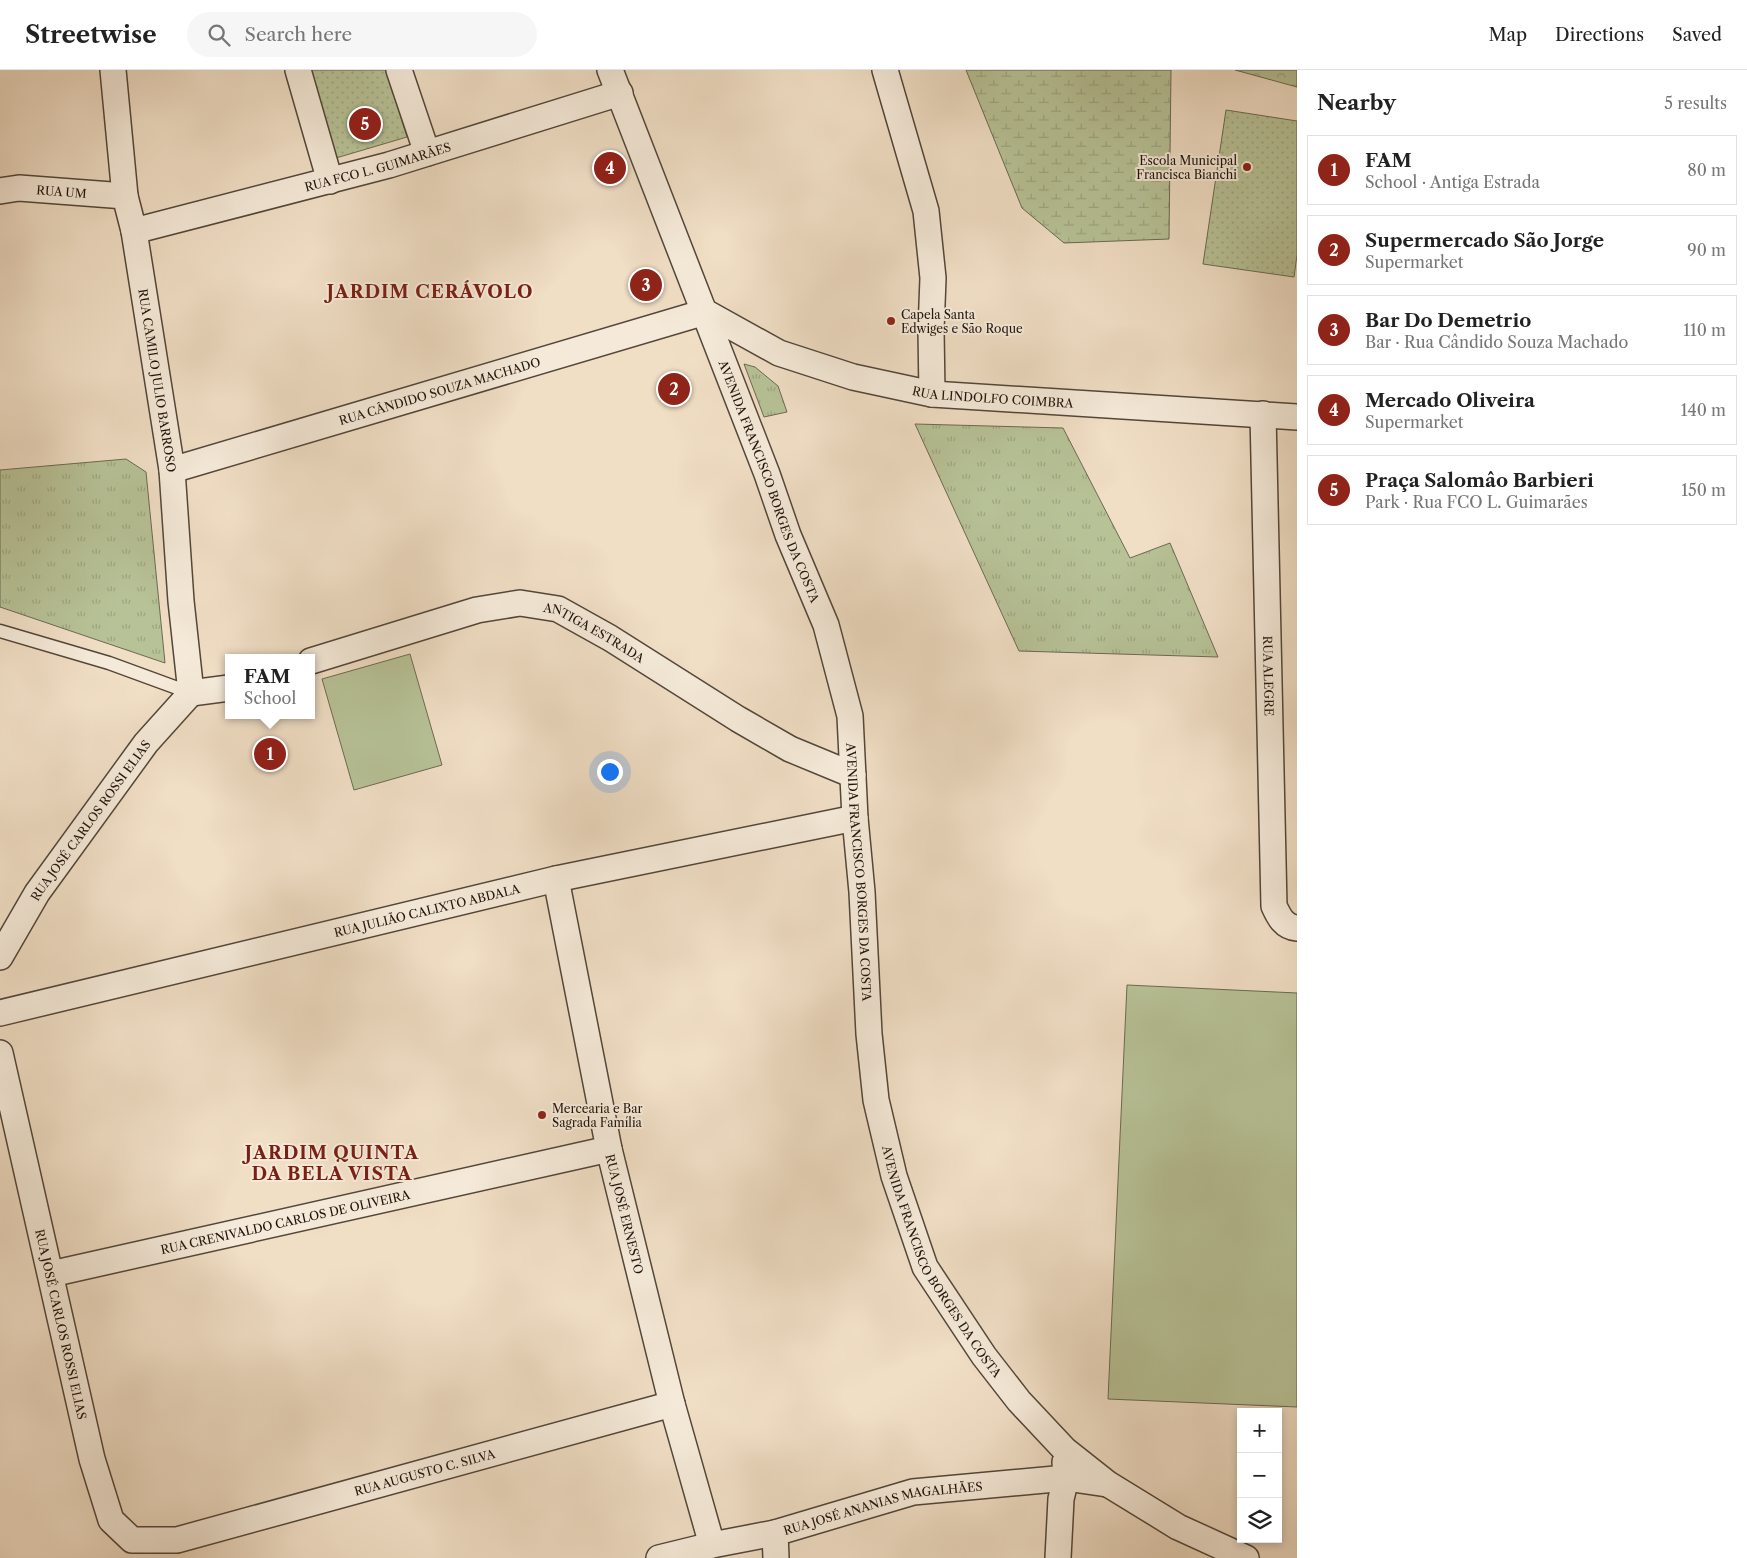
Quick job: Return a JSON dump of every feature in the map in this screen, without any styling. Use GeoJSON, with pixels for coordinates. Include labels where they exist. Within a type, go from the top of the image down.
{"type":"FeatureCollection","features":[{"type":"Feature","properties":{"kind":"street","name":"RUA CAMILO JULIO BARROSO"},"geometry":{"type":"LineString","coordinates":[[113,70],[125,196],[134,232],[172,470],[181,601],[191,693]]}},
{"type":"Feature","properties":{"kind":"street"},"geometry":{"type":"LineString","coordinates":[[298,70],[330,180]]}},
{"type":"Feature","properties":{"kind":"street"},"geometry":{"type":"LineString","coordinates":[[399,70],[427,153]]}},
{"type":"Feature","properties":{"kind":"street"},"geometry":{"type":"LineString","coordinates":[[885,70],[926,211],[933,278],[931,330],[932,394]]}},
{"type":"Feature","properties":{"kind":"street","name":"RUA FCO L. GUIMARÃES"},"geometry":{"type":"LineString","coordinates":[[134,232],[427,153],[615,81]]}},
{"type":"Feature","properties":{"kind":"street","name":"AVENIDA FRANCISCO BORGES DA COSTA"},"geometry":{"type":"LineString","coordinates":[[615,81],[768,474],[788,534],[826,625],[850,716],[869,1034],[876,1100],[894,1176],[925,1267],[984,1356],[1019,1401],[1065,1450],[1108,1484],[1178,1527],[1246,1558]]}},
{"type":"Feature","properties":{"kind":"street","name":"RUA UM"},"geometry":{"type":"LineString","coordinates":[[0,191],[19,188],[125,196]]}},
{"type":"Feature","properties":{"kind":"street","name":"RUA LINDOLFO COIMBRA"},"geometry":{"type":"LineString","coordinates":[[705,312],[779,353],[853,377],[932,394],[1297,417]]}},
{"type":"Feature","properties":{"kind":"street","name":"RUA CÂNDIDO SOUZA MACHADO"},"geometry":{"type":"LineString","coordinates":[[172,470],[705,312]]}},
{"type":"Feature","properties":{"kind":"street","name":"RUA ALEGRE"},"geometry":{"type":"LineString","coordinates":[[1263,414],[1274,906],[1280,919],[1291,927],[1297,928]]}},
{"type":"Feature","properties":{"kind":"street","name":"ANTIGA ESTRADA"},"geometry":{"type":"LineString","coordinates":[[315,661],[477,610],[520,603],[558,609],[610,638],[738,719],[790,749],[853,775]]}},
{"type":"Feature","properties":{"kind":"street"},"geometry":{"type":"LineString","coordinates":[[191,693],[225,689]]}},
{"type":"Feature","properties":{"kind":"street","name":"RUA JOSÉ CARLOS ROSSI ELIAS"},"geometry":{"type":"LineString","coordinates":[[0,957],[37,893],[146,743],[191,693]]}},
{"type":"Feature","properties":{"kind":"street","name":"RUA JULIÃO CALIXTO ABDALA"},"geometry":{"type":"LineString","coordinates":[[0,1013],[556,879],[856,818]]}},
{"type":"Feature","properties":{"kind":"street","name":"RUA JOSÉ ERNESTO"},"geometry":{"type":"LineString","coordinates":[[556,879],[609,1149],[672,1404],[712,1545]]}},
{"type":"Feature","properties":{"kind":"street","name":"RUA JOSÉ CARLOS ROSSI ELIAS"},"geometry":{"type":"LineString","coordinates":[[0,1053],[92,1459],[111,1520],[132,1540],[176,1540]]}},
{"type":"Feature","properties":{"kind":"street","name":"RUA CRENIVALDO CARLOS DE OLIVEIRA"},"geometry":{"type":"LineString","coordinates":[[51,1274],[609,1149]]}},
{"type":"Feature","properties":{"kind":"street","name":"RUA AUGUSTO C. SILVA"},"geometry":{"type":"LineString","coordinates":[[176,1540],[672,1404]]}},
{"type":"Feature","properties":{"kind":"street"},"geometry":{"type":"LineString","coordinates":[[1058,1558],[1061,1499],[1066,1478],[1065,1450]]}},
{"type":"Feature","properties":{"kind":"street","name":"RUA JOSÉ ANANIAS MAGALHÃES"},"geometry":{"type":"LineString","coordinates":[[659,1558],[712,1545],[775,1533],[913,1492],[1066,1478],[1108,1484]]}},
{"type":"Feature","properties":{"kind":"street"},"geometry":{"type":"LineString","coordinates":[[775,1533],[776,1558]]}},
{"type":"Feature","properties":{"kind":"lane"},"geometry":{"type":"LineString","coordinates":[[0,631],[109,663],[191,693]]}},
{"type":"Feature","properties":{"kind":"green space"},"geometry":{"type":"Polygon","coordinates":[[[309,70],[386,70],[407,137],[336,158],[309,70]]]}},
{"type":"Feature","properties":{"kind":"green space"},"geometry":{"type":"Polygon","coordinates":[[[966,70],[1171,70],[1169,239],[1064,243],[1022,208],[966,70]]]}},
{"type":"Feature","properties":{"kind":"green space"},"geometry":{"type":"Polygon","coordinates":[[[1235,70],[1297,70],[1297,87],[1235,70]]]}},
{"type":"Feature","properties":{"kind":"green space"},"geometry":{"type":"Polygon","coordinates":[[[1226,110],[1297,121],[1297,255],[1294,277],[1203,264],[1226,110]]]}},
{"type":"Feature","properties":{"kind":"green space"},"geometry":{"type":"Polygon","coordinates":[[[744,364],[755,367],[778,386],[787,412],[764,417],[744,364]]]}},
{"type":"Feature","properties":{"kind":"green space"},"geometry":{"type":"Polygon","coordinates":[[[915,424],[1063,428],[1130,558],[1170,543],[1218,657],[1019,651],[915,424]]]}},
{"type":"Feature","properties":{"kind":"green space"},"geometry":{"type":"Polygon","coordinates":[[[126,459],[146,472],[165,663],[0,607],[0,470],[126,459]]]}},
{"type":"Feature","properties":{"kind":"green space"},"geometry":{"type":"Polygon","coordinates":[[[410,654],[442,765],[354,790],[322,679],[410,654]]]}},
{"type":"Feature","properties":{"kind":"green space"},"geometry":{"type":"Polygon","coordinates":[[[1127,985],[1297,993],[1297,1407],[1108,1399],[1127,985]]]}},
{"type":"Feature","properties":{"kind":"place","name":"Praça Salomâo Barbieri"},"geometry":{"type":"Point","coordinates":[365,124]}},
{"type":"Feature","properties":{"kind":"place","name":"Escola Municipal Francisca Bianchi"},"geometry":{"type":"Point","coordinates":[1247,167]}},
{"type":"Feature","properties":{"kind":"place","name":"Mercado Oliveira"},"geometry":{"type":"Point","coordinates":[610,168]}},
{"type":"Feature","properties":{"kind":"place","name":"Bar Do Demetrio"},"geometry":{"type":"Point","coordinates":[646,285]}},
{"type":"Feature","properties":{"kind":"place","name":"Capela Santa Edwiges e São Roque"},"geometry":{"type":"Point","coordinates":[891,321]}},
{"type":"Feature","properties":{"kind":"place","name":"Supermercado São Jorge"},"geometry":{"type":"Point","coordinates":[674,389]}},
{"type":"Feature","properties":{"kind":"place","name":"FAM"},"geometry":{"type":"Point","coordinates":[270,754]}},
{"type":"Feature","properties":{"kind":"place","name":"Mercearia e Bar Sagrada Família"},"geometry":{"type":"Point","coordinates":[542,1115]}},
{"type":"Feature","properties":{"kind":"district","name":"JARDIM CERÁVOLO"},"geometry":{"type":"Point","coordinates":[430,292]}},
{"type":"Feature","properties":{"kind":"district","name":"JARDIM QUINTA DA BELA VISTA"},"geometry":{"type":"Point","coordinates":[332,1163]}}]}
